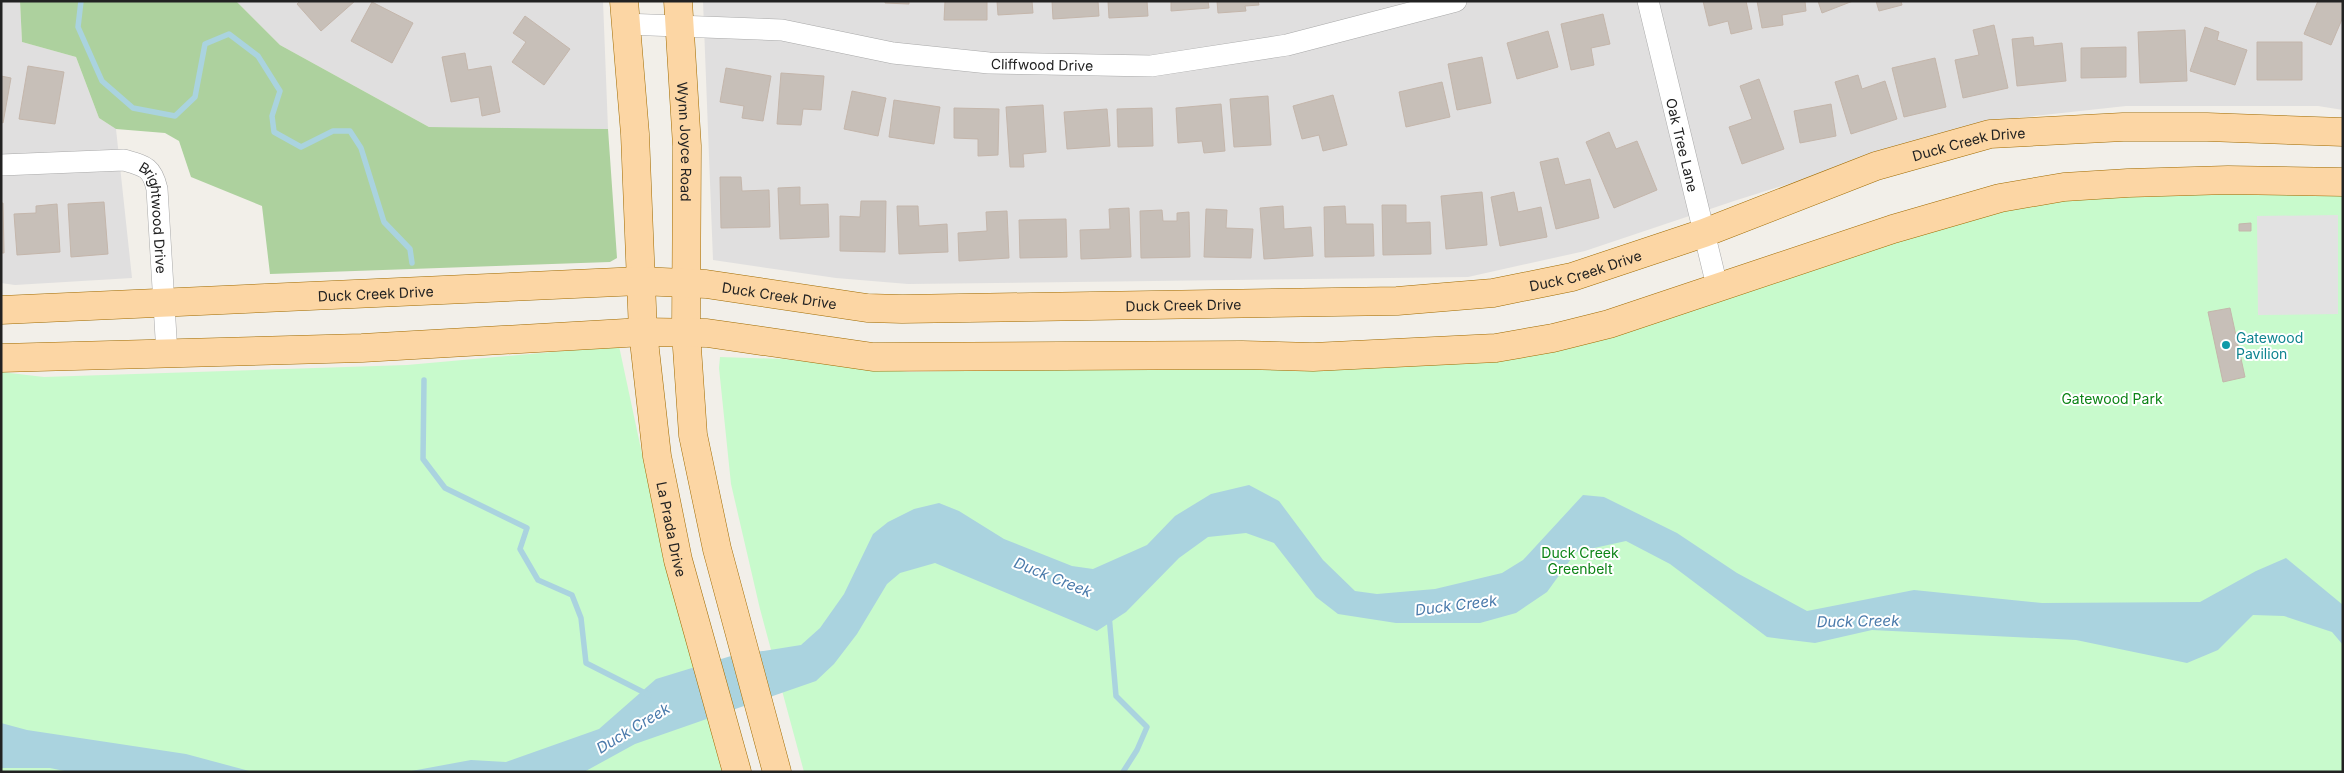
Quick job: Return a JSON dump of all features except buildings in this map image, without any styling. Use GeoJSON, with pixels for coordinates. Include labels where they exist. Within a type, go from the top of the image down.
{"type":"FeatureCollection","features":[{"type":"Feature","properties":{"kind":"main road"},"geometry":{"type":"LineString","coordinates":[[624,13],[635,134],[640,281]]}},
{"type":"Feature","properties":{"kind":"main road","name":"Wynn Joyce Road"},"geometry":{"type":"LineString","coordinates":[[678,13],[687,146],[685,283]]}},
{"type":"Feature","properties":{"kind":"main road","name":"Duck Creek Drive"},"geometry":{"type":"LineString","coordinates":[[1,310],[640,281],[685,283],[792,296],[867,308],[1397,301],[1493,293],[1572,276],[1704,233],[1876,166],[1990,134],[2123,127],[2207,127],[2343,132]]}},
{"type":"Feature","properties":{"kind":"main road"},"geometry":{"type":"LineString","coordinates":[[1,358],[362,348],[643,332],[707,333],[873,357],[1242,355],[1313,357],[1496,348],[1553,338],[1609,324],[1717,286],[1893,229],[2000,198],[2064,187],[2341,176]]}},
{"type":"Feature","properties":{"kind":"main road","name":"La Prada Drive"},"geometry":{"type":"LineString","coordinates":[[640,281],[643,332],[657,456],[678,560],[737,772]]}},
{"type":"Feature","properties":{"kind":"main road"},"geometry":{"type":"LineString","coordinates":[[685,283],[686,333],[693,435],[717,550],[776,772]]}},
{"type":"Feature","properties":{"kind":"street","name":"Cliffwood Drive"},"geometry":{"type":"LineString","coordinates":[[624,13],[678,13],[782,30],[893,53],[989,63],[1151,66],[1287,46],[1456,1]]}},
{"type":"Feature","properties":{"kind":"street","name":"Oak Tree Lane"},"geometry":{"type":"LineString","coordinates":[[1648,1],[1717,286]]}},
{"type":"Feature","properties":{"kind":"street","name":"Brightwood Drive"},"geometry":{"type":"LineString","coordinates":[[1,165],[124,160],[143,165],[154,174],[158,189],[167,354]]}},
{"type":"Feature","properties":{"kind":"shaded area"},"geometry":{"type":"Polygon","coordinates":[[[1,1],[20,1],[22,42],[76,57],[99,118],[116,129],[132,278],[15,285],[1,283],[1,1]]]}},
{"type":"Feature","properties":{"kind":"shaded area"},"geometry":{"type":"Polygon","coordinates":[[[236,1],[603,1],[608,129],[429,127],[280,45],[236,1]]]}},
{"type":"Feature","properties":{"kind":"shaded area"},"geometry":{"type":"Polygon","coordinates":[[[703,1],[2343,1],[2343,110],[2318,106],[2126,106],[2017,118],[1932,139],[1737,200],[1585,251],[1468,277],[908,284],[836,278],[713,260],[703,1]]]}},
{"type":"Feature","properties":{"kind":"shaded area"},"geometry":{"type":"Polygon","coordinates":[[[2338,215],[2338,314],[2258,315],[2257,216],[2338,215]]]}},
{"type":"Feature","properties":{"kind":"green space"},"geometry":{"type":"Polygon","coordinates":[[[20,1],[236,1],[280,45],[429,127],[608,129],[617,258],[610,262],[270,274],[262,206],[191,177],[179,141],[165,133],[116,129],[99,118],[76,57],[22,42],[20,1]]]}},
{"type":"Feature","properties":{"kind":"green space","name":"Duck Creek Greenbelt"},"geometry":{"type":"Polygon","coordinates":[[[2305,193],[2343,196],[2343,772],[804,772],[760,609],[731,484],[719,368],[720,357],[782,359],[909,372],[1522,356],[1981,213],[2105,194],[2305,193]]]}},
{"type":"Feature","properties":{"kind":"green space"},"geometry":{"type":"Polygon","coordinates":[[[619,346],[654,510],[722,772],[1,772],[1,372],[44,377],[407,365],[619,346]]]}},
{"type":"Feature","properties":{"kind":"water","name":"Duck Creek"},"geometry":{"type":"Polygon","coordinates":[[[1249,485],[1279,501],[1323,560],[1355,591],[1377,594],[1435,589],[1502,573],[1523,560],[1583,495],[1604,497],[1677,533],[1737,573],[1807,611],[1914,590],[2042,603],[2200,602],[2256,571],[2286,558],[2343,605],[2343,645],[2332,632],[2284,616],[2253,615],[2218,650],[2187,663],[2076,640],[1872,630],[1815,643],[1767,637],[1670,564],[1626,541],[1576,552],[1547,592],[1516,613],[1480,623],[1396,623],[1338,614],[1316,597],[1274,543],[1246,533],[1208,537],[1179,558],[1126,612],[1097,631],[935,563],[900,573],[887,584],[857,634],[834,664],[816,681],[635,744],[584,772],[406,772],[471,760],[506,762],[599,729],[656,679],[731,656],[801,645],[820,628],[844,594],[873,534],[888,522],[914,509],[939,503],[959,511],[1004,539],[1072,566],[1093,569],[1147,545],[1175,516],[1211,494],[1249,485]]]}},
{"type":"Feature","properties":{"kind":"water"},"geometry":{"type":"Polygon","coordinates":[[[1,723],[27,730],[186,754],[253,772],[69,772],[50,768],[1,768],[1,723]]]}},
{"type":"Feature","properties":{"kind":"waterway"},"geometry":{"type":"LineString","coordinates":[[81,1],[78,27],[102,81],[133,108],[175,116],[195,97],[205,44],[229,34],[258,56],[280,91],[272,116],[274,132],[301,147],[333,131],[350,131],[361,148],[384,222],[410,249],[412,263]]}},
{"type":"Feature","properties":{"kind":"waterway"},"geometry":{"type":"LineString","coordinates":[[424,380],[423,459],[445,488],[527,528],[520,549],[538,580],[572,595],[581,618],[586,663],[649,695]]}},
{"type":"Feature","properties":{"kind":"waterway"},"geometry":{"type":"LineString","coordinates":[[1109,615],[1116,696],[1147,727],[1137,750],[1123,772]]}},
{"type":"Feature","properties":{"kind":"place","name":"Gatewood Pavilion"},"geometry":{"type":"Point","coordinates":[2226,345]}},
{"type":"Feature","properties":{"kind":"park label","name":"Gatewood Park"},"geometry":{"type":"Point","coordinates":[2112,398]}}]}
